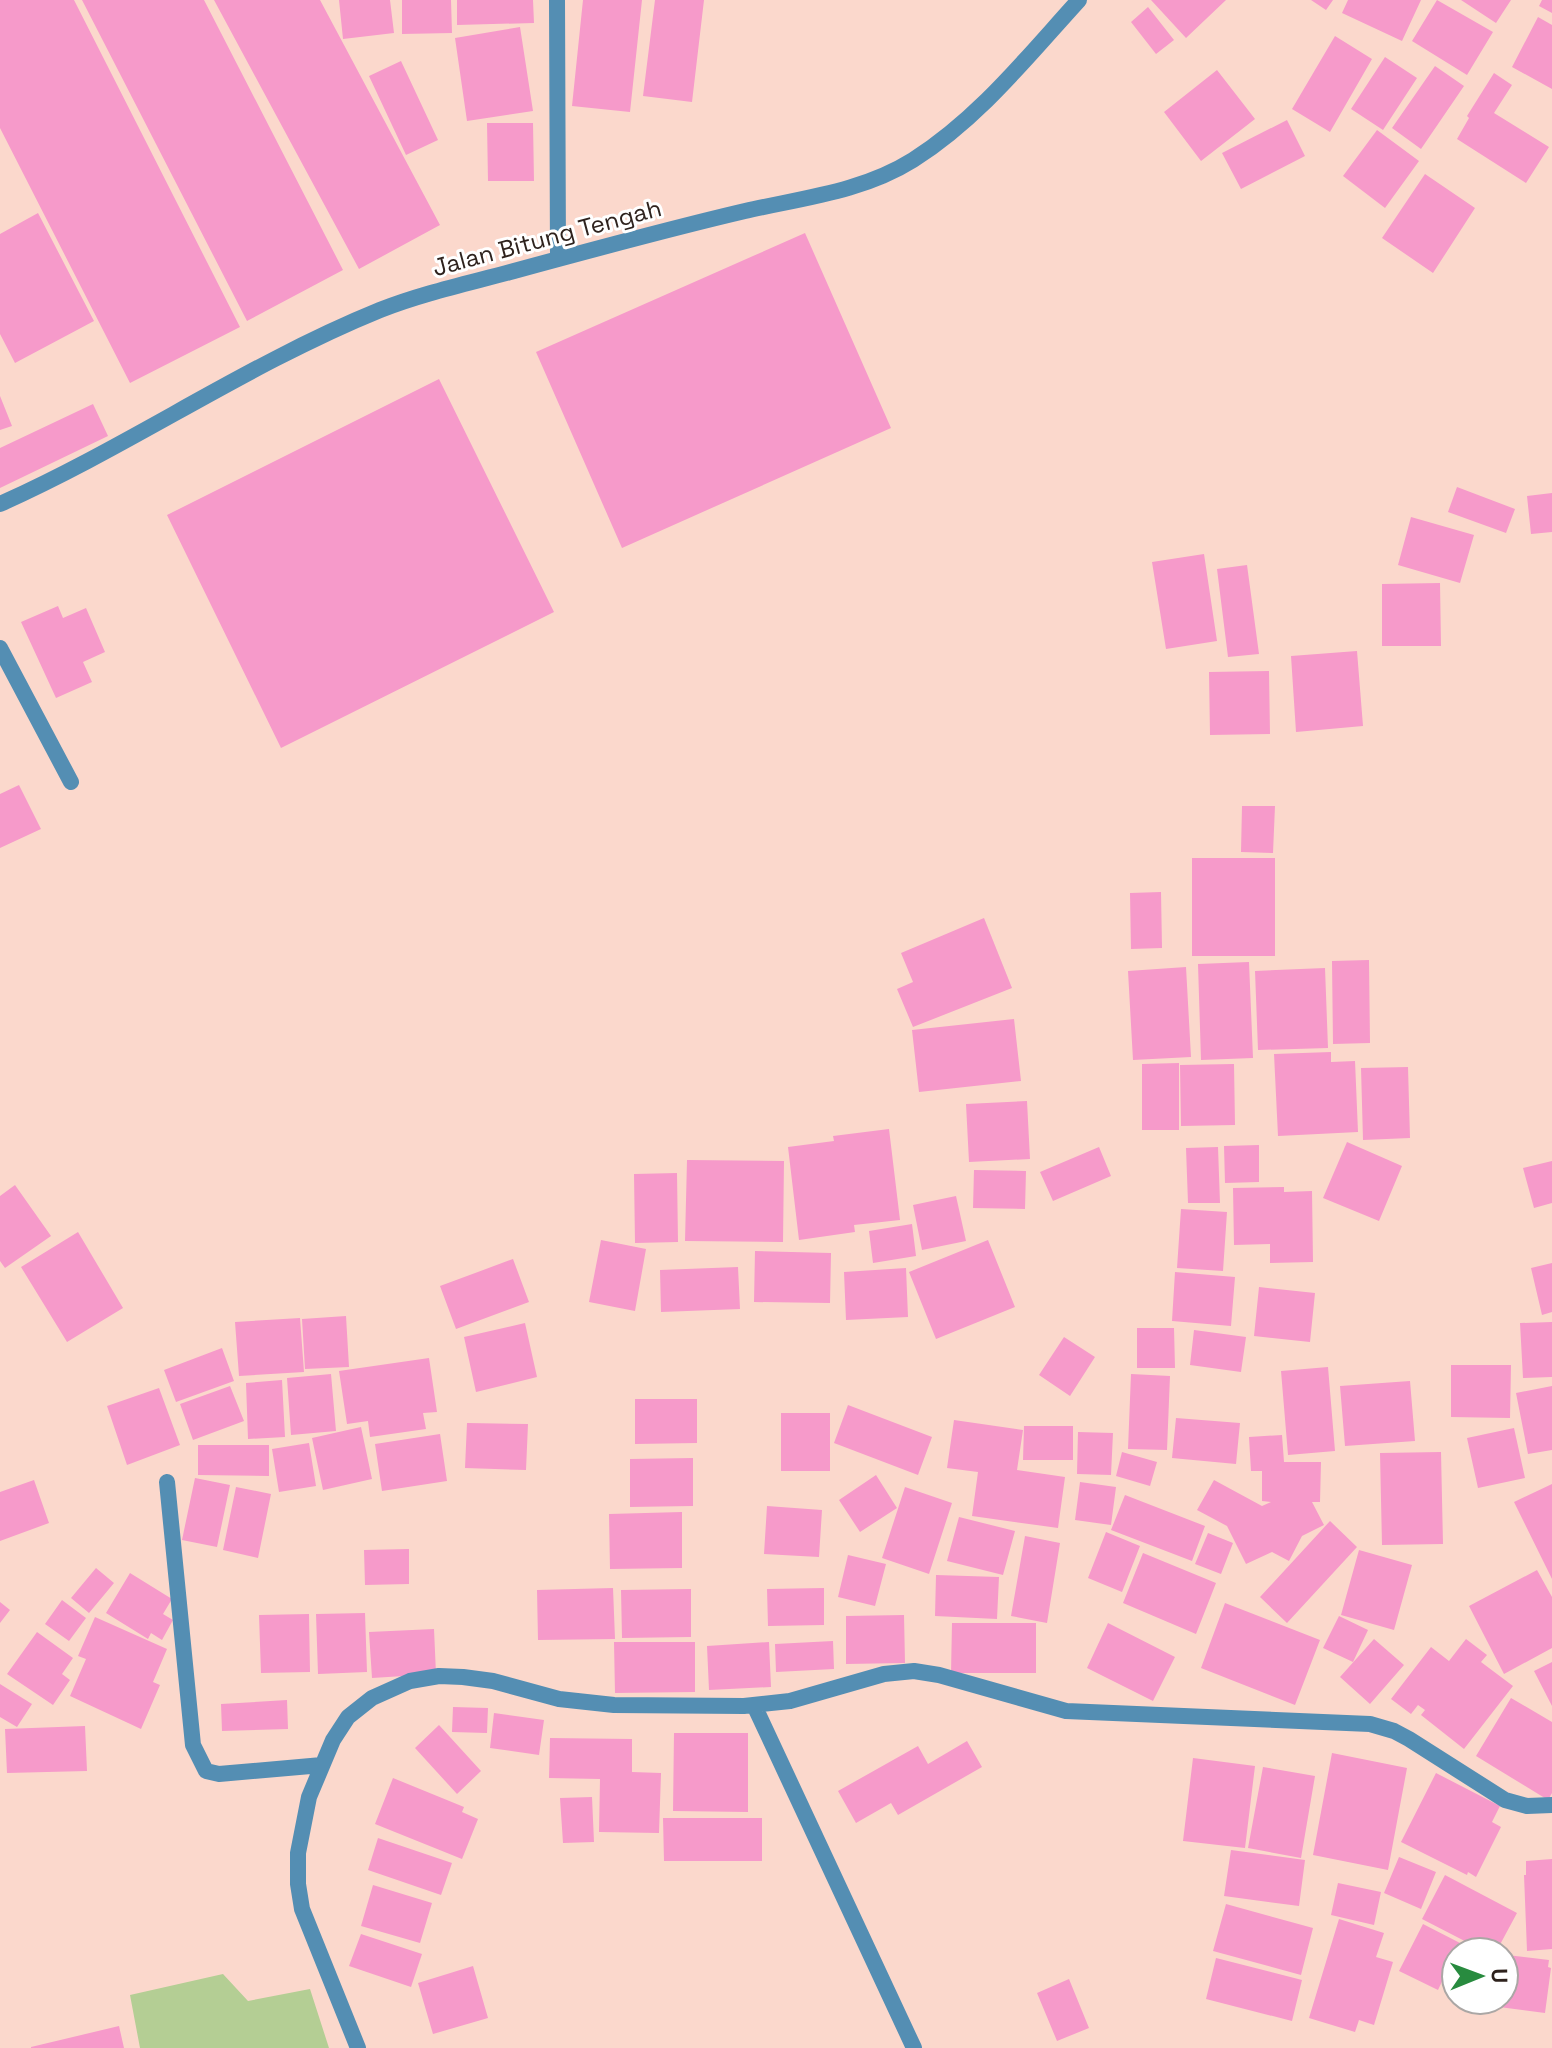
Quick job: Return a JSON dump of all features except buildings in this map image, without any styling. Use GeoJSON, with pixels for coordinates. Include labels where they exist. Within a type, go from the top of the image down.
{"type":"FeatureCollection","features":[{"type":"Feature","properties":{"kind":"street"},"geometry":{"type":"LineString","coordinates":[[557,0],[558,259]]}},
{"type":"Feature","properties":{"kind":"street","name":"Jalan Bitung Tengah"},"geometry":{"type":"LineString","coordinates":[[0,504],[105,453],[244,373],[382,309],[558,259],[744,212],[839,192],[883,176],[912,161],[986,103],[1079,0]]}},
{"type":"Feature","properties":{"kind":"street"},"geometry":{"type":"LineString","coordinates":[[0,648],[71,782]]}},
{"type":"Feature","properties":{"kind":"street"},"geometry":{"type":"LineString","coordinates":[[167,1482],[193,1745],[197,1757],[206,1771],[219,1774],[322,1765]]}},
{"type":"Feature","properties":{"kind":"street"},"geometry":{"type":"LineString","coordinates":[[358,2048],[311,1936],[298,1884],[298,1853],[309,1797],[348,1717],[372,1698],[410,1681],[439,1676],[493,1681],[559,1699],[614,1705],[754,1705],[790,1701],[884,1674],[914,1671],[939,1675],[1066,1711],[1355,1721],[1402,1735],[1495,1795],[1515,1804],[1552,1805]]}},
{"type":"Feature","properties":{"kind":"street"},"geometry":{"type":"LineString","coordinates":[[754,1705],[914,2048]]}},
{"type":"Feature","properties":{"kind":"green space"},"geometry":{"type":"Polygon","coordinates":[[[223,1974],[248,2001],[310,1989],[329,2048],[140,2048],[130,1995],[223,1974]]]}}]}
